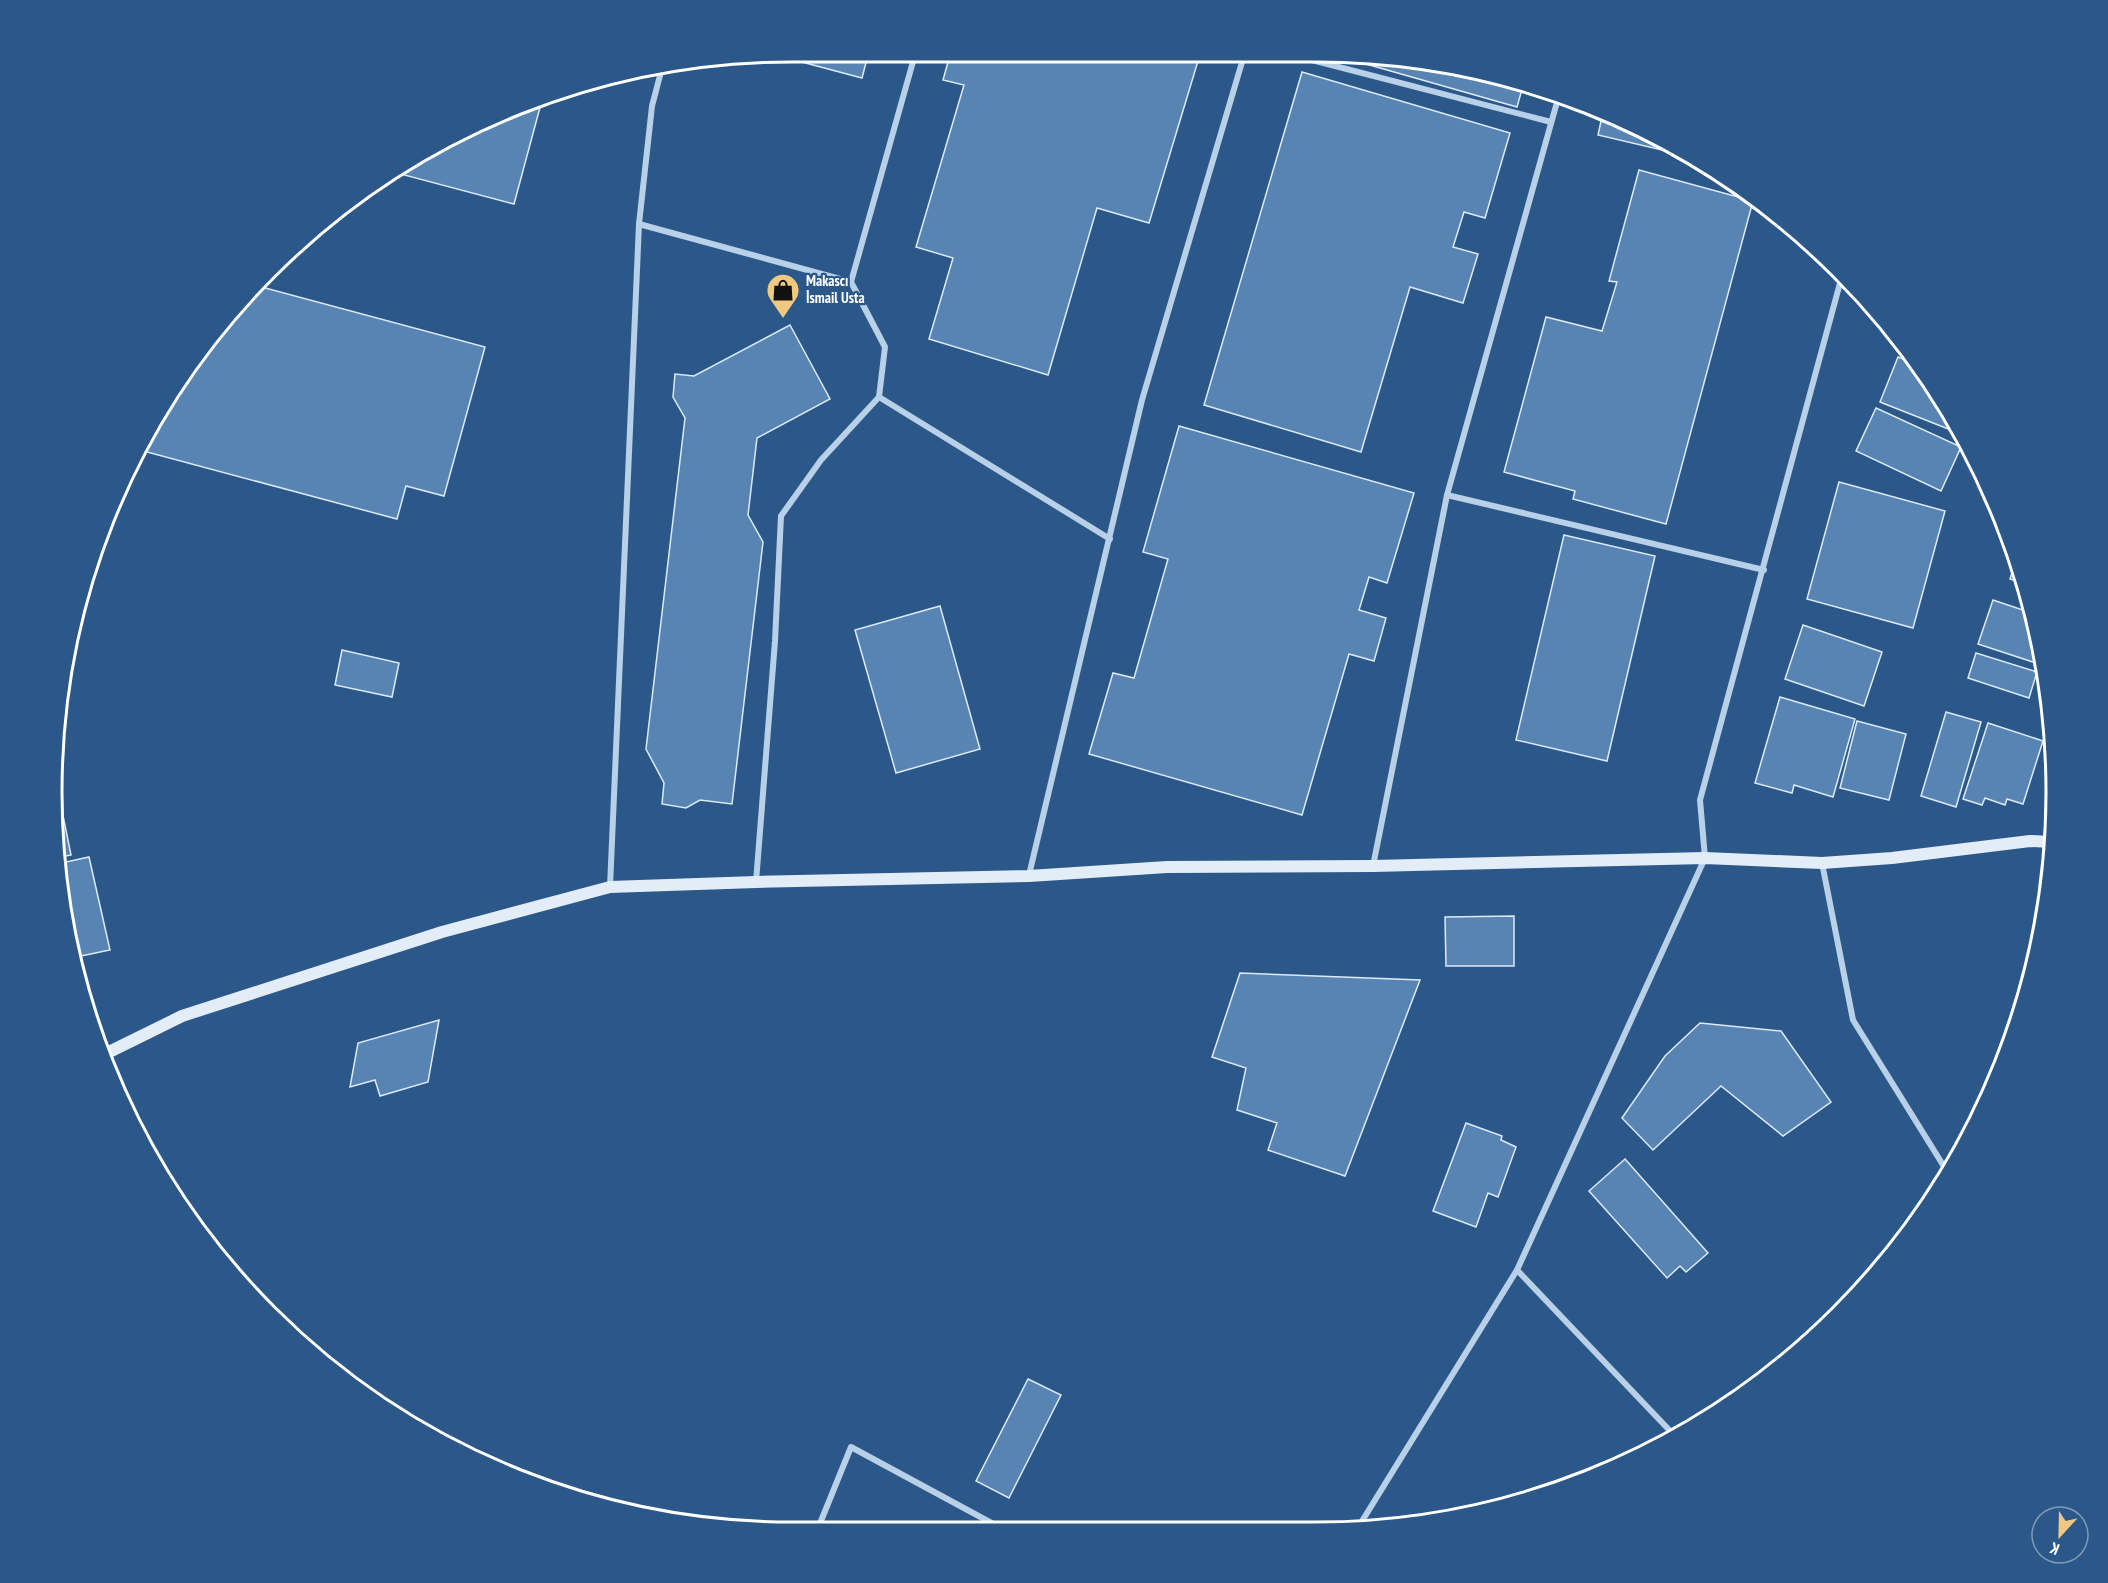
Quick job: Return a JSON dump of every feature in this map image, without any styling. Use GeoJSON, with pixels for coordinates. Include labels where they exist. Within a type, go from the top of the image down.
{"type":"FeatureCollection","features":[{"type":"Feature","properties":{"kind":"street"},"geometry":{"type":"LineString","coordinates":[[756,882],[774,653],[781,516],[820,460],[879,397],[885,347],[851,282],[912,62]]}},
{"type":"Feature","properties":{"kind":"street"},"geometry":{"type":"LineString","coordinates":[[1029,876],[1142,400],[1242,62]]}},
{"type":"Feature","properties":{"kind":"street"},"geometry":{"type":"LineString","coordinates":[[1320,62],[1551,122]]}},
{"type":"Feature","properties":{"kind":"street"},"geometry":{"type":"LineString","coordinates":[[610,887],[639,224],[652,106],[660,74]]}},
{"type":"Feature","properties":{"kind":"street"},"geometry":{"type":"LineString","coordinates":[[1373,866],[1446,495],[1557,102]]}},
{"type":"Feature","properties":{"kind":"street"},"geometry":{"type":"LineString","coordinates":[[639,224],[851,282]]}},
{"type":"Feature","properties":{"kind":"street"},"geometry":{"type":"LineString","coordinates":[[1363,1520],[1517,1270],[1705,858],[1700,800],[1840,283]]}},
{"type":"Feature","properties":{"kind":"street"},"geometry":{"type":"LineString","coordinates":[[879,397],[1110,539]]}},
{"type":"Feature","properties":{"kind":"street"},"geometry":{"type":"LineString","coordinates":[[1446,495],[1764,570]]}},
{"type":"Feature","properties":{"kind":"street"},"geometry":{"type":"LineString","coordinates":[[110,1052],[182,1016],[442,932],[610,887],[1029,876],[1167,867],[1373,866],[1705,858],[1822,863],[1892,858],[2030,841],[2045,842]]}},
{"type":"Feature","properties":{"kind":"street"},"geometry":{"type":"LineString","coordinates":[[1822,863],[1853,1020],[1943,1165]]}},
{"type":"Feature","properties":{"kind":"street"},"geometry":{"type":"LineString","coordinates":[[1517,1270],[1670,1430]]}},
{"type":"Feature","properties":{"kind":"street"},"geometry":{"type":"LineString","coordinates":[[821,1522],[851,1448],[990,1522]]}},
{"type":"Feature","properties":{"kind":"building"},"geometry":{"type":"Polygon","coordinates":[[[802,62],[866,62],[862,78],[802,62]]]}},
{"type":"Feature","properties":{"kind":"building"},"geometry":{"type":"Polygon","coordinates":[[[948,62],[1198,62],[1149,223],[1097,208],[1048,375],[929,339],[953,258],[916,247],[964,85],[943,80],[948,62]]]}},
{"type":"Feature","properties":{"kind":"building"},"geometry":{"type":"Polygon","coordinates":[[[1362,63],[1412,68],[1505,86],[1521,91],[1517,107],[1362,63]]]}},
{"type":"Feature","properties":{"kind":"building"},"geometry":{"type":"Polygon","coordinates":[[[1302,72],[1510,133],[1485,218],[1464,212],[1453,247],[1478,254],[1463,303],[1410,287],[1361,452],[1204,405],[1302,72]]]}},
{"type":"Feature","properties":{"kind":"building"},"geometry":{"type":"Polygon","coordinates":[[[540,106],[514,204],[402,174],[426,159],[469,137],[540,106]]]}},
{"type":"Feature","properties":{"kind":"building"},"geometry":{"type":"Polygon","coordinates":[[[1601,119],[1666,151],[1598,135],[1601,119]]]}},
{"type":"Feature","properties":{"kind":"building"},"geometry":{"type":"Polygon","coordinates":[[[1639,170],[1740,197],[1752,206],[1666,524],[1573,499],[1575,491],[1504,472],[1546,317],[1602,331],[1617,282],[1609,281],[1639,170]]]}},
{"type":"Feature","properties":{"kind":"building"},"geometry":{"type":"Polygon","coordinates":[[[264,288],[485,347],[444,496],[406,486],[397,519],[146,452],[159,426],[212,347],[264,288]]]}},
{"type":"Feature","properties":{"kind":"building"},"geometry":{"type":"Polygon","coordinates":[[[790,325],[830,399],[757,438],[748,515],[763,542],[732,804],[700,800],[686,808],[662,804],[664,783],[646,749],[685,418],[673,397],[675,374],[694,376],[790,325]]]}},
{"type":"Feature","properties":{"kind":"building"},"geometry":{"type":"Polygon","coordinates":[[[1898,357],[1905,360],[1950,430],[1880,402],[1898,357]]]}},
{"type":"Feature","properties":{"kind":"building"},"geometry":{"type":"Polygon","coordinates":[[[1876,408],[1960,449],[1941,491],[1856,451],[1876,408]]]}},
{"type":"Feature","properties":{"kind":"building"},"geometry":{"type":"Polygon","coordinates":[[[1179,426],[1414,493],[1387,583],[1369,577],[1359,610],[1386,618],[1374,661],[1349,654],[1302,815],[1089,754],[1113,673],[1134,678],[1168,559],[1143,552],[1179,426]]]}},
{"type":"Feature","properties":{"kind":"building"},"geometry":{"type":"Polygon","coordinates":[[[1839,482],[1945,511],[1913,628],[1807,599],[1839,482]]]}},
{"type":"Feature","properties":{"kind":"building"},"geometry":{"type":"Polygon","coordinates":[[[1564,535],[1655,556],[1607,761],[1516,740],[1564,535]]]}},
{"type":"Feature","properties":{"kind":"building"},"geometry":{"type":"Polygon","coordinates":[[[1993,600],[2024,610],[2034,662],[1978,644],[1993,600]]]}},
{"type":"Feature","properties":{"kind":"building"},"geometry":{"type":"Polygon","coordinates":[[[940,606],[980,749],[896,773],[855,630],[940,606]]]}},
{"type":"Feature","properties":{"kind":"building"},"geometry":{"type":"Polygon","coordinates":[[[1803,625],[1882,652],[1864,706],[1785,679],[1803,625]]]}},
{"type":"Feature","properties":{"kind":"building"},"geometry":{"type":"Polygon","coordinates":[[[342,650],[399,663],[392,697],[335,685],[342,650]]]}},
{"type":"Feature","properties":{"kind":"building"},"geometry":{"type":"Polygon","coordinates":[[[1976,653],[2036,672],[2036,674],[2029,698],[1968,678],[1976,653]]]}},
{"type":"Feature","properties":{"kind":"building"},"geometry":{"type":"Polygon","coordinates":[[[1780,697],[1855,719],[1833,797],[1794,785],[1792,793],[1755,783],[1780,697]]]}},
{"type":"Feature","properties":{"kind":"building"},"geometry":{"type":"Polygon","coordinates":[[[1946,712],[1981,722],[1956,807],[1921,796],[1946,712]]]}},
{"type":"Feature","properties":{"kind":"building"},"geometry":{"type":"Polygon","coordinates":[[[1857,721],[1906,734],[1889,800],[1840,788],[1857,721]]]}},
{"type":"Feature","properties":{"kind":"building"},"geometry":{"type":"Polygon","coordinates":[[[1988,723],[2043,741],[2023,804],[2007,799],[2005,805],[1985,798],[1982,805],[1963,799],[1988,723]]]}},
{"type":"Feature","properties":{"kind":"building"},"geometry":{"type":"Polygon","coordinates":[[[62,813],[71,855],[65,856],[62,813]]]}},
{"type":"Feature","properties":{"kind":"building"},"geometry":{"type":"Polygon","coordinates":[[[89,857],[110,950],[81,956],[65,862],[89,857]]]}},
{"type":"Feature","properties":{"kind":"building"},"geometry":{"type":"Polygon","coordinates":[[[1514,916],[1514,966],[1446,966],[1445,917],[1514,916]]]}},
{"type":"Feature","properties":{"kind":"building"},"geometry":{"type":"Polygon","coordinates":[[[1240,973],[1420,980],[1345,1176],[1268,1150],[1277,1123],[1237,1110],[1246,1068],[1212,1057],[1240,973]]]}},
{"type":"Feature","properties":{"kind":"building"},"geometry":{"type":"Polygon","coordinates":[[[439,1020],[428,1082],[380,1096],[375,1080],[350,1087],[358,1043],[439,1020]]]}},
{"type":"Feature","properties":{"kind":"building"},"geometry":{"type":"Polygon","coordinates":[[[1700,1023],[1781,1031],[1831,1102],[1783,1136],[1721,1086],[1653,1150],[1622,1118],[1665,1056],[1700,1023]]]}},
{"type":"Feature","properties":{"kind":"building"},"geometry":{"type":"Polygon","coordinates":[[[1466,1123],[1502,1136],[1501,1140],[1516,1147],[1498,1197],[1488,1193],[1476,1227],[1433,1211],[1466,1123]]]}},
{"type":"Feature","properties":{"kind":"building"},"geometry":{"type":"Polygon","coordinates":[[[1625,1159],[1708,1253],[1686,1272],[1680,1266],[1667,1278],[1589,1191],[1625,1159]]]}},
{"type":"Feature","properties":{"kind":"building"},"geometry":{"type":"Polygon","coordinates":[[[1028,1379],[1061,1395],[1009,1498],[976,1481],[1028,1379]]]}},
{"type":"Feature","properties":{"kind":"place","name":"Makascı İsmail Usta"},"geometry":{"type":"Point","coordinates":[783,319]}}]}
